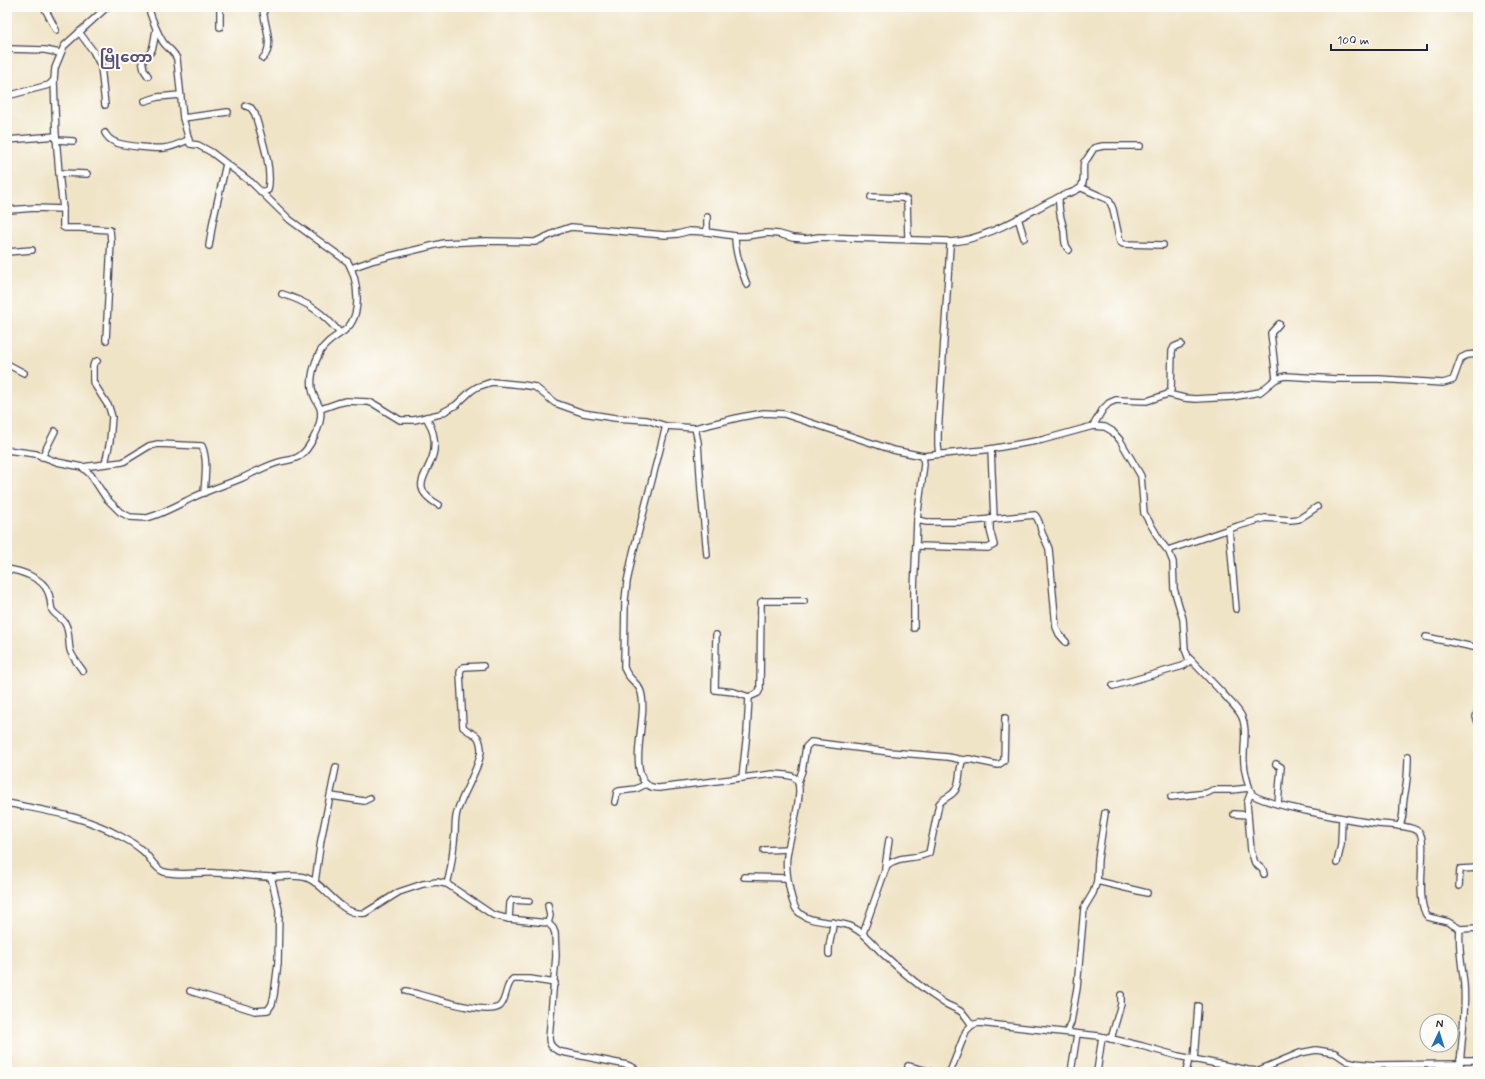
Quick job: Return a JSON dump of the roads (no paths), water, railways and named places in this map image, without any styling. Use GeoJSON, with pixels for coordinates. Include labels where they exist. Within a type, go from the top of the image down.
{"type":"FeatureCollection","features":[{"type":"Feature","properties":{"kind":"street"},"geometry":{"type":"LineString","coordinates":[[44,7],[56,30]]}},
{"type":"Feature","properties":{"kind":"street"},"geometry":{"type":"LineString","coordinates":[[106,340],[110,230],[63,227],[63,209],[56,138],[54,80],[55,68],[64,46],[107,7]]}},
{"type":"Feature","properties":{"kind":"street"},"geometry":{"type":"LineString","coordinates":[[82,467],[92,475],[101,491],[113,506],[130,517],[146,518],[156,516],[204,493],[275,464],[298,458],[308,449],[319,423],[321,409],[313,394],[312,372],[321,350],[350,324],[354,317],[356,305],[356,293],[351,268],[348,262],[290,220],[252,182],[205,148],[190,144],[183,118],[177,59],[175,54],[163,42],[156,30],[148,7]]}},
{"type":"Feature","properties":{"kind":"street"},"geometry":{"type":"LineString","coordinates":[[220,7],[220,27]]}},
{"type":"Feature","properties":{"kind":"street"},"geometry":{"type":"LineString","coordinates":[[260,7],[263,9],[264,21],[270,45],[266,55],[263,58]]}},
{"type":"Feature","properties":{"kind":"street"},"geometry":{"type":"LineString","coordinates":[[148,76],[144,70],[142,60],[152,52],[156,30]]}},
{"type":"Feature","properties":{"kind":"street"},"geometry":{"type":"LineString","coordinates":[[78,32],[93,50],[101,66],[105,105]]}},
{"type":"Feature","properties":{"kind":"street"},"geometry":{"type":"LineString","coordinates":[[7,49],[45,50],[60,53]]}},
{"type":"Feature","properties":{"kind":"street"},"geometry":{"type":"LineString","coordinates":[[7,96],[49,85],[54,80]]}},
{"type":"Feature","properties":{"kind":"street"},"geometry":{"type":"LineString","coordinates":[[145,101],[158,97],[180,95]]}},
{"type":"Feature","properties":{"kind":"street"},"geometry":{"type":"LineString","coordinates":[[246,106],[251,108],[255,114],[267,162],[270,182],[268,190],[261,192]]}},
{"type":"Feature","properties":{"kind":"street"},"geometry":{"type":"LineString","coordinates":[[183,118],[228,112]]}},
{"type":"Feature","properties":{"kind":"street"},"geometry":{"type":"LineString","coordinates":[[105,133],[107,137],[116,143],[151,147],[165,148],[188,140]]}},
{"type":"Feature","properties":{"kind":"street"},"geometry":{"type":"LineString","coordinates":[[7,140],[56,138],[73,141]]}},
{"type":"Feature","properties":{"kind":"street"},"geometry":{"type":"LineString","coordinates":[[1082,188],[1084,162],[1094,148],[1103,146],[1140,146]]}},
{"type":"Feature","properties":{"kind":"street"},"geometry":{"type":"LineString","coordinates":[[209,246],[214,214],[226,164]]}},
{"type":"Feature","properties":{"kind":"street"},"geometry":{"type":"LineString","coordinates":[[59,173],[87,174]]}},
{"type":"Feature","properties":{"kind":"street"},"geometry":{"type":"LineString","coordinates":[[351,268],[374,260],[444,243],[485,241],[535,242],[571,227],[665,235],[689,231],[735,236],[767,233],[779,234],[793,238],[819,237],[908,239],[961,242],[976,237],[1059,197],[1082,188],[1109,200],[1113,210],[1120,242],[1123,244],[1163,245]]}},
{"type":"Feature","properties":{"kind":"street"},"geometry":{"type":"LineString","coordinates":[[871,197],[902,198],[907,200],[908,239]]}},
{"type":"Feature","properties":{"kind":"street"},"geometry":{"type":"LineString","coordinates":[[1059,197],[1059,213],[1063,225],[1065,246],[1070,250]]}},
{"type":"Feature","properties":{"kind":"street"},"geometry":{"type":"LineString","coordinates":[[10,210],[35,208],[63,209]]}},
{"type":"Feature","properties":{"kind":"street"},"geometry":{"type":"LineString","coordinates":[[706,232],[707,217]]}},
{"type":"Feature","properties":{"kind":"street"},"geometry":{"type":"LineString","coordinates":[[1018,218],[1024,238]]}},
{"type":"Feature","properties":{"kind":"street"},"geometry":{"type":"LineString","coordinates":[[735,236],[737,256],[747,285]]}},
{"type":"Feature","properties":{"kind":"street"},"geometry":{"type":"LineString","coordinates":[[939,454],[938,440],[950,242]]}},
{"type":"Feature","properties":{"kind":"street"},"geometry":{"type":"LineString","coordinates":[[7,252],[32,250]]}},
{"type":"Feature","properties":{"kind":"street"},"geometry":{"type":"LineString","coordinates":[[282,294],[299,299],[327,318],[340,333]]}},
{"type":"Feature","properties":{"kind":"street"},"geometry":{"type":"LineString","coordinates":[[1276,379],[1272,333],[1279,324]]}},
{"type":"Feature","properties":{"kind":"street"},"geometry":{"type":"LineString","coordinates":[[1168,394],[1171,390],[1172,351],[1174,347],[1181,344]]}},
{"type":"Feature","properties":{"kind":"street"},"geometry":{"type":"LineString","coordinates":[[1093,426],[1103,408],[1112,402],[1126,400],[1137,402],[1148,401],[1168,394],[1195,399],[1232,397],[1260,392],[1276,379],[1285,376],[1443,383],[1453,380],[1461,358],[1467,354],[1478,354]]}},
{"type":"Feature","properties":{"kind":"street"},"geometry":{"type":"LineString","coordinates":[[97,361],[93,366],[93,382],[109,407],[112,417],[110,441],[105,464]]}},
{"type":"Feature","properties":{"kind":"street"},"geometry":{"type":"LineString","coordinates":[[7,364],[24,373]]}},
{"type":"Feature","properties":{"kind":"street"},"geometry":{"type":"LineString","coordinates":[[321,409],[338,403],[357,401],[374,404],[400,420],[414,420],[440,414],[456,405],[477,387],[492,382],[523,384],[535,387],[555,403],[582,413],[615,418],[647,420],[666,426],[695,428],[764,413],[784,414],[893,450],[923,456],[990,449],[1042,440],[1093,426],[1105,427],[1112,431],[1129,455],[1141,476],[1144,513],[1161,542],[1168,550],[1173,562],[1176,598],[1184,619],[1185,649],[1188,656],[1223,693],[1242,717],[1245,726],[1244,764],[1252,794],[1260,799],[1313,812],[1342,818],[1399,826],[1418,831],[1421,834],[1423,841],[1421,871],[1422,909],[1424,913],[1428,917],[1448,922],[1460,929],[1478,928]]}},
{"type":"Feature","properties":{"kind":"street"},"geometry":{"type":"LineString","coordinates":[[426,417],[431,426],[434,440],[434,451],[422,480],[422,489],[431,500],[439,504]]}},
{"type":"Feature","properties":{"kind":"street"},"geometry":{"type":"LineString","coordinates":[[666,426],[634,553],[625,600],[624,667],[628,677],[641,690],[642,712],[639,744],[641,775],[646,784],[659,788],[773,774],[791,776],[798,782]]}},
{"type":"Feature","properties":{"kind":"street"},"geometry":{"type":"LineString","coordinates":[[695,428],[698,442],[701,498],[707,555]]}},
{"type":"Feature","properties":{"kind":"street"},"geometry":{"type":"LineString","coordinates":[[42,457],[54,431]]}},
{"type":"Feature","properties":{"kind":"street"},"geometry":{"type":"LineString","coordinates":[[7,450],[36,454],[57,462],[82,467],[123,462],[149,446],[158,444],[202,446],[205,466],[204,493]]}},
{"type":"Feature","properties":{"kind":"street"},"geometry":{"type":"LineString","coordinates":[[917,546],[988,548],[994,545],[990,530],[992,519],[990,449]]}},
{"type":"Feature","properties":{"kind":"street"},"geometry":{"type":"LineString","coordinates":[[914,628],[917,520],[924,464],[923,456]]}},
{"type":"Feature","properties":{"kind":"street"},"geometry":{"type":"LineString","coordinates":[[1168,550],[1266,518],[1291,520],[1299,519],[1317,507]]}},
{"type":"Feature","properties":{"kind":"street"},"geometry":{"type":"LineString","coordinates":[[917,520],[927,522],[949,522],[1035,515],[1041,526],[1049,549],[1056,627],[1058,634],[1066,642]]}},
{"type":"Feature","properties":{"kind":"street"},"geometry":{"type":"LineString","coordinates":[[1229,529],[1236,609]]}},
{"type":"Feature","properties":{"kind":"street"},"geometry":{"type":"LineString","coordinates":[[7,570],[22,572],[34,578],[46,587],[54,613],[58,615],[65,623],[69,632],[71,653],[83,671]]}},
{"type":"Feature","properties":{"kind":"street"},"geometry":{"type":"LineString","coordinates":[[716,635],[715,690],[734,692],[749,697],[755,695],[760,690],[761,602],[804,601]]}},
{"type":"Feature","properties":{"kind":"street"},"geometry":{"type":"LineString","coordinates":[[1426,637],[1478,648]]}},
{"type":"Feature","properties":{"kind":"street"},"geometry":{"type":"LineString","coordinates":[[1113,686],[1183,666],[1191,660]]}},
{"type":"Feature","properties":{"kind":"street"},"geometry":{"type":"LineString","coordinates":[[447,884],[450,874],[457,810],[479,762],[481,751],[477,735],[463,727],[460,673],[461,669],[464,667],[483,666]]}},
{"type":"Feature","properties":{"kind":"street"},"geometry":{"type":"LineString","coordinates":[[742,778],[749,697]]}},
{"type":"Feature","properties":{"kind":"street"},"geometry":{"type":"LineString","coordinates":[[1478,710],[1476,717],[1478,722]]}},
{"type":"Feature","properties":{"kind":"street"},"geometry":{"type":"LineString","coordinates":[[972,1025],[960,1011],[944,1003],[904,972],[863,933],[848,925],[806,917],[799,912],[794,905],[787,878],[786,862],[795,824],[798,799],[798,782],[802,771],[806,747],[811,742],[896,752],[948,756],[963,760],[969,759],[998,765],[1004,761],[1005,756],[1005,718]]}},
{"type":"Feature","properties":{"kind":"street"},"geometry":{"type":"LineString","coordinates":[[1399,826],[1402,819],[1406,789],[1408,756]]}},
{"type":"Feature","properties":{"kind":"street"},"geometry":{"type":"LineString","coordinates":[[884,870],[887,865],[896,860],[929,853],[939,804],[956,789],[963,760]]}},
{"type":"Feature","properties":{"kind":"street"},"geometry":{"type":"LineString","coordinates":[[1276,764],[1281,767],[1278,804]]}},
{"type":"Feature","properties":{"kind":"street"},"geometry":{"type":"LineString","coordinates":[[315,882],[320,840],[331,796],[336,767]]}},
{"type":"Feature","properties":{"kind":"street"},"geometry":{"type":"LineString","coordinates":[[615,802],[617,792],[636,789],[646,784]]}},
{"type":"Feature","properties":{"kind":"street"},"geometry":{"type":"LineString","coordinates":[[1171,797],[1213,790],[1250,790]]}},
{"type":"Feature","properties":{"kind":"street"},"geometry":{"type":"LineString","coordinates":[[1250,790],[1247,803],[1253,859],[1255,863],[1263,870],[1264,874]]}},
{"type":"Feature","properties":{"kind":"street"},"geometry":{"type":"LineString","coordinates":[[331,796],[364,801],[370,798]]}},
{"type":"Feature","properties":{"kind":"street"},"geometry":{"type":"LineString","coordinates":[[7,803],[69,815],[100,826],[135,844],[144,851],[163,872],[216,873],[271,877],[306,877],[315,882],[338,904],[360,914],[365,913],[399,892],[416,886],[430,882],[447,884],[492,915],[548,923],[553,928],[555,934],[556,956],[555,983],[549,1038],[553,1048],[574,1056],[631,1066],[636,1072]]}},
{"type":"Feature","properties":{"kind":"street"},"geometry":{"type":"LineString","coordinates":[[1067,1032],[1071,1022],[1077,988],[1084,908],[1093,893],[1097,881],[1098,859],[1105,813]]}},
{"type":"Feature","properties":{"kind":"street"},"geometry":{"type":"LineString","coordinates":[[1234,814],[1248,814]]}},
{"type":"Feature","properties":{"kind":"street"},"geometry":{"type":"LineString","coordinates":[[1337,863],[1341,845],[1342,818]]}},
{"type":"Feature","properties":{"kind":"street"},"geometry":{"type":"LineString","coordinates":[[863,933],[880,888],[888,840]]}},
{"type":"Feature","properties":{"kind":"street"},"geometry":{"type":"LineString","coordinates":[[764,850],[788,849]]}},
{"type":"Feature","properties":{"kind":"street"},"geometry":{"type":"LineString","coordinates":[[1459,886],[1460,870],[1478,868]]}},
{"type":"Feature","properties":{"kind":"street"},"geometry":{"type":"LineString","coordinates":[[190,991],[255,1012],[268,1010],[272,1004],[274,995],[280,929],[279,910],[271,877]]}},
{"type":"Feature","properties":{"kind":"street"},"geometry":{"type":"LineString","coordinates":[[744,877],[787,878]]}},
{"type":"Feature","properties":{"kind":"street"},"geometry":{"type":"LineString","coordinates":[[1097,881],[1147,893]]}},
{"type":"Feature","properties":{"kind":"street"},"geometry":{"type":"LineString","coordinates":[[509,918],[510,903],[512,900],[529,902]]}},
{"type":"Feature","properties":{"kind":"street"},"geometry":{"type":"LineString","coordinates":[[548,905],[550,916],[548,923]]}},
{"type":"Feature","properties":{"kind":"street"},"geometry":{"type":"LineString","coordinates":[[829,954],[828,949],[832,934],[833,922]]}},
{"type":"Feature","properties":{"kind":"street"},"geometry":{"type":"LineString","coordinates":[[1460,929],[1460,965],[1464,983],[1464,1008],[1460,1062],[1462,1072]]}},
{"type":"Feature","properties":{"kind":"street"},"geometry":{"type":"LineString","coordinates":[[406,991],[446,1002],[484,1010],[498,1008],[510,982],[513,979],[530,979],[555,983]]}},
{"type":"Feature","properties":{"kind":"street"},"geometry":{"type":"LineString","coordinates":[[1111,1039],[1121,1004],[1121,995]]}},
{"type":"Feature","properties":{"kind":"street"},"geometry":{"type":"LineString","coordinates":[[1186,1072],[1192,1059],[1198,1006]]}},
{"type":"Feature","properties":{"kind":"street"},"geometry":{"type":"LineString","coordinates":[[950,1072],[966,1031],[972,1025],[979,1022],[1102,1037],[1192,1059],[1257,1071],[1263,1070],[1300,1053],[1316,1050],[1335,1052],[1347,1061],[1374,1065],[1478,1060]]}},
{"type":"Feature","properties":{"kind":"street"},"geometry":{"type":"LineString","coordinates":[[1071,1072],[1077,1034]]}},
{"type":"Feature","properties":{"kind":"street"},"geometry":{"type":"LineString","coordinates":[[1097,1072],[1102,1037]]}},
{"type":"Feature","properties":{"kind":"street"},"geometry":{"type":"LineString","coordinates":[[908,1066],[932,1072]]}},
{"type":"Feature","properties":{"kind":"district","name":"မြိုတော"},"geometry":{"type":"Point","coordinates":[126,58]}}]}
